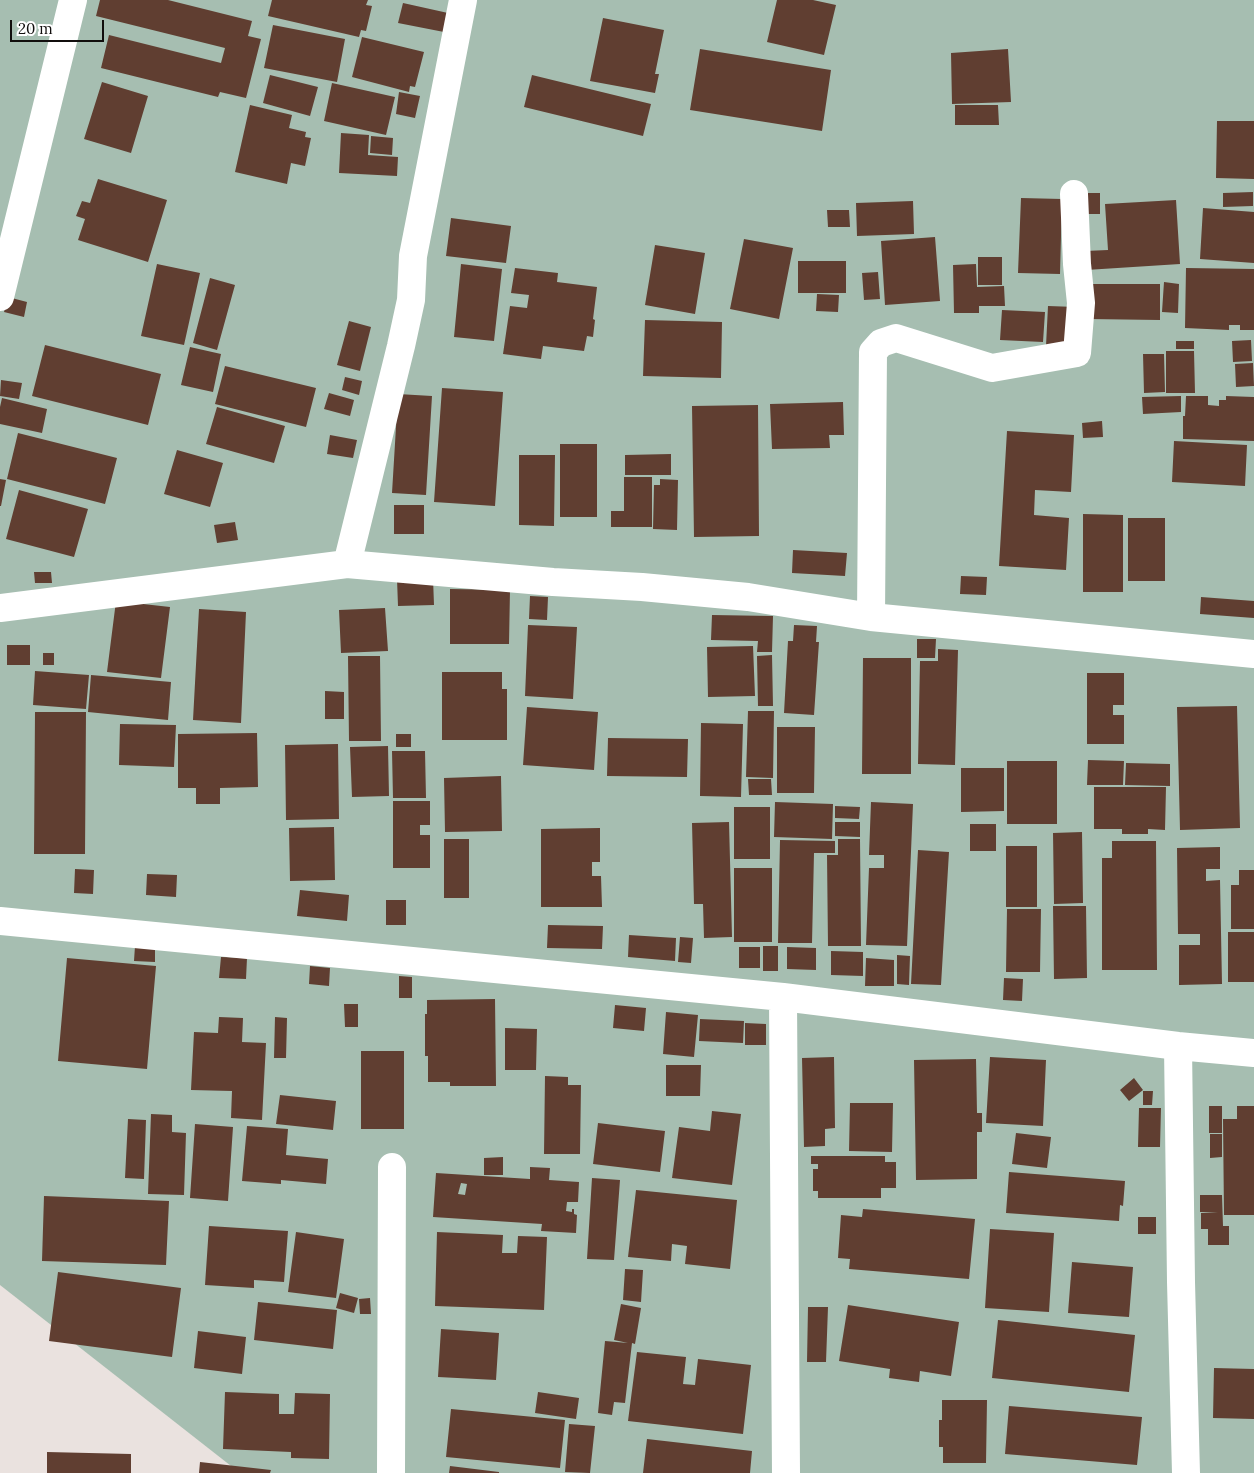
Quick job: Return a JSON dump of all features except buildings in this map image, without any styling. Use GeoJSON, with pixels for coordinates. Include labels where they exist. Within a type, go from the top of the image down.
{"type":"FeatureCollection","features":[{"type":"Feature","properties":{"kind":"street"},"geometry":{"type":"LineString","coordinates":[[0,297],[74,0]]}},
{"type":"Feature","properties":{"kind":"street"},"geometry":{"type":"LineString","coordinates":[[347,564],[402,346],[411,300],[413,256],[463,0]]}},
{"type":"Feature","properties":{"kind":"street"},"geometry":{"type":"LineString","coordinates":[[871,617],[873,352],[881,343],[896,338],[992,368],[1077,353],[1081,303],[1074,194]]}},
{"type":"Feature","properties":{"kind":"street"},"geometry":{"type":"LineString","coordinates":[[0,608],[347,564],[748,597],[871,617],[1254,654]]}},
{"type":"Feature","properties":{"kind":"street"},"geometry":{"type":"LineString","coordinates":[[0,921],[783,997],[1178,1046],[1254,1053]]}},
{"type":"Feature","properties":{"kind":"street"},"geometry":{"type":"LineString","coordinates":[[783,997],[786,1473]]}},
{"type":"Feature","properties":{"kind":"street"},"geometry":{"type":"LineString","coordinates":[[1178,1046],[1186,1473]]}},
{"type":"Feature","properties":{"kind":"street"},"geometry":{"type":"LineString","coordinates":[[391,1473],[392,1167]]}},
{"type":"Feature","properties":{"kind":"green space"},"geometry":{"type":"Polygon","coordinates":[[[0,0],[1254,0],[1254,1473],[240,1473],[0,1285],[0,0]]]}}]}
